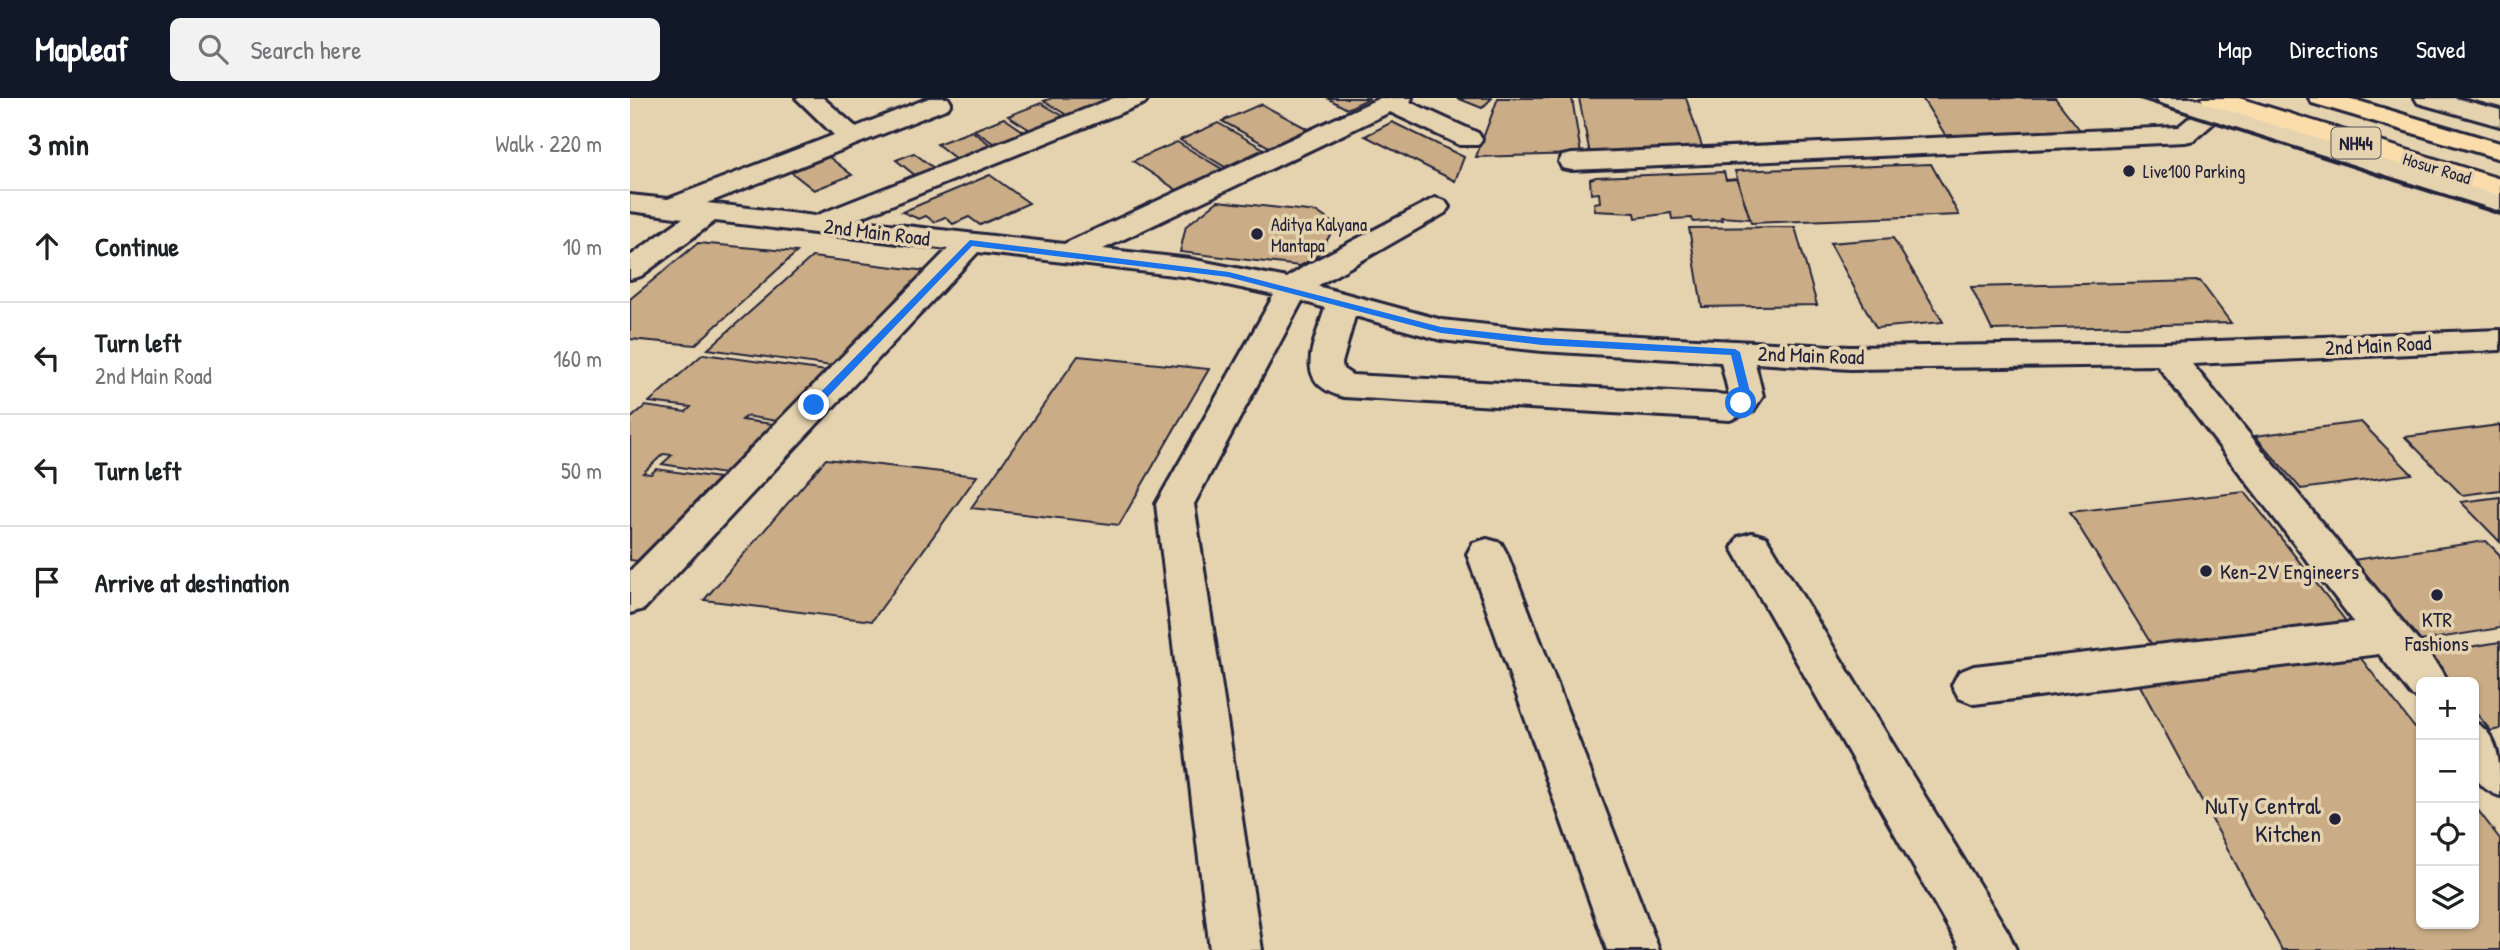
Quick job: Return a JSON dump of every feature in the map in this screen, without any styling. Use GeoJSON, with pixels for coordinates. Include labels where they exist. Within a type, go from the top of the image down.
{"type":"FeatureCollection","features":[{"type":"Feature","properties":{"kind":"highway"},"geometry":{"type":"LineString","coordinates":[[2245,98],[2500,176]]}},
{"type":"Feature","properties":{"kind":"highway"},"geometry":{"type":"LineString","coordinates":[[2295,98],[2500,160]]}},
{"type":"Feature","properties":{"kind":"highway","name":"Hosur Road"},"geometry":{"type":"LineString","coordinates":[[2321,98],[2500,152]]}},
{"type":"Feature","properties":{"kind":"highway","name":"Hosur Road"},"geometry":{"type":"LineString","coordinates":[[2213,105],[2500,188]]}},
{"type":"Feature","properties":{"kind":"street"},"geometry":{"type":"LineString","coordinates":[[808,98],[852,137]]}},
{"type":"Feature","properties":{"kind":"street"},"geometry":{"type":"LineString","coordinates":[[817,225],[1136,98]]}},
{"type":"Feature","properties":{"kind":"street"},"geometry":{"type":"LineString","coordinates":[[2168,98],[2213,105],[2500,203]]}},
{"type":"Feature","properties":{"kind":"street"},"geometry":{"type":"LineString","coordinates":[[2427,98],[2500,118]]}},
{"type":"Feature","properties":{"kind":"street"},"geometry":{"type":"LineString","coordinates":[[1064,256],[1395,100],[1469,139]]}},
{"type":"Feature","properties":{"kind":"street"},"geometry":{"type":"LineString","coordinates":[[672,207],[939,103]]}},
{"type":"Feature","properties":{"kind":"street"},"geometry":{"type":"LineString","coordinates":[[1572,162],[2185,134],[2213,105]]}},
{"type":"Feature","properties":{"kind":"street","name":"2nd Main Road"},"geometry":{"type":"LineString","coordinates":[[630,203],[1064,256],[1190,268],[1293,289],[1342,305],[1441,330],[1493,337],[1850,358],[2166,354],[2494,345]]}},
{"type":"Feature","properties":{"kind":"street"},"geometry":{"type":"LineString","coordinates":[[1236,950],[1175,504],[1293,289],[1317,272],[1436,207]]}},
{"type":"Feature","properties":{"kind":"street"},"geometry":{"type":"LineString","coordinates":[[630,270],[710,212]]}},
{"type":"Feature","properties":{"kind":"street"},"geometry":{"type":"LineString","coordinates":[[630,597],[970,243]]}},
{"type":"Feature","properties":{"kind":"street"},"geometry":{"type":"LineString","coordinates":[[1342,305],[1325,363],[1326,374],[1344,386],[1730,408],[1741,403],[1746,396],[1735,352]]}},
{"type":"Feature","properties":{"kind":"street"},"geometry":{"type":"LineString","coordinates":[[2166,354],[2422,677]]}},
{"type":"Feature","properties":{"kind":"street"},"geometry":{"type":"LineString","coordinates":[[1752,548],[1990,950]]}},
{"type":"Feature","properties":{"kind":"street"},"geometry":{"type":"LineString","coordinates":[[1486,554],[1633,950]]}},
{"type":"Feature","properties":{"kind":"street"},"geometry":{"type":"LineString","coordinates":[[1975,685],[2389,635]]}},
{"type":"Feature","properties":{"kind":"street"},"geometry":{"type":"LineString","coordinates":[[2479,748],[2500,775]]}},
{"type":"Feature","properties":{"kind":"building"},"geometry":{"type":"Polygon","coordinates":[[[1052,98],[1101,98],[1108,102],[1070,117],[1044,101],[1052,98]]]}},
{"type":"Feature","properties":{"kind":"building"},"geometry":{"type":"Polygon","coordinates":[[[1327,98],[1370,98],[1347,109],[1327,98]]]}},
{"type":"Feature","properties":{"kind":"building"},"geometry":{"type":"Polygon","coordinates":[[[1457,98],[1492,98],[1482,108],[1457,98]]]}},
{"type":"Feature","properties":{"kind":"building"},"geometry":{"type":"Polygon","coordinates":[[[1498,98],[1572,98],[1581,154],[1476,157],[1498,98]]]}},
{"type":"Feature","properties":{"kind":"building"},"geometry":{"type":"Polygon","coordinates":[[[1579,98],[1686,98],[1703,149],[1590,154],[1579,98]]]}},
{"type":"Feature","properties":{"kind":"building"},"geometry":{"type":"Polygon","coordinates":[[[1922,98],[2055,98],[2080,130],[1946,136],[1922,98]]]}},
{"type":"Feature","properties":{"kind":"building"},"geometry":{"type":"Polygon","coordinates":[[[1041,103],[1068,119],[1035,133],[1008,116],[1041,103]]]}},
{"type":"Feature","properties":{"kind":"building"},"geometry":{"type":"Polygon","coordinates":[[[1261,104],[1308,129],[1269,147],[1222,121],[1261,104]]]}},
{"type":"Feature","properties":{"kind":"building"},"geometry":{"type":"Polygon","coordinates":[[[1004,118],[1029,135],[999,147],[974,130],[1004,118]]]}},
{"type":"Feature","properties":{"kind":"building"},"geometry":{"type":"Polygon","coordinates":[[[1392,122],[1464,157],[1455,181],[1365,136],[1392,122]]]}},
{"type":"Feature","properties":{"kind":"building"},"geometry":{"type":"Polygon","coordinates":[[[1218,123],[1264,149],[1225,167],[1180,140],[1218,123]]]}},
{"type":"Feature","properties":{"kind":"building"},"geometry":{"type":"Polygon","coordinates":[[[972,131],[996,149],[961,163],[937,144],[972,131]]]}},
{"type":"Feature","properties":{"kind":"building"},"geometry":{"type":"Polygon","coordinates":[[[1177,142],[1222,169],[1177,190],[1133,161],[1177,142]]]}},
{"type":"Feature","properties":{"kind":"building"},"geometry":{"type":"Polygon","coordinates":[[[914,153],[939,172],[921,180],[896,160],[914,153]]]}},
{"type":"Feature","properties":{"kind":"building"},"geometry":{"type":"Polygon","coordinates":[[[829,157],[852,175],[814,190],[791,172],[829,157]]]}},
{"type":"Feature","properties":{"kind":"building"},"geometry":{"type":"Polygon","coordinates":[[[1931,164],[1959,215],[1751,223],[1735,171],[1931,164]]]}},
{"type":"Feature","properties":{"kind":"building"},"geometry":{"type":"Polygon","coordinates":[[[1724,172],[1726,180],[1737,179],[1750,219],[1721,217],[1722,220],[1693,222],[1692,218],[1672,219],[1671,213],[1636,218],[1635,213],[1595,211],[1594,203],[1600,202],[1599,193],[1591,194],[1590,179],[1596,177],[1724,172]]]}},
{"type":"Feature","properties":{"kind":"building"},"geometry":{"type":"Polygon","coordinates":[[[990,175],[1029,203],[980,225],[969,217],[953,224],[945,217],[934,222],[926,216],[919,219],[902,212],[990,175]]]}},
{"type":"Feature","properties":{"kind":"building","name":"Aditya Kalyana Mantapa"},"geometry":{"type":"Polygon","coordinates":[[[1218,201],[1317,212],[1336,225],[1318,255],[1300,266],[1180,252],[1186,226],[1218,201]]]}},
{"type":"Feature","properties":{"kind":"building"},"geometry":{"type":"Polygon","coordinates":[[[1795,227],[1817,305],[1702,307],[1689,228],[1795,227]]]}},
{"type":"Feature","properties":{"kind":"building"},"geometry":{"type":"Polygon","coordinates":[[[1893,238],[1943,322],[1876,328],[1830,243],[1893,238]]]}},
{"type":"Feature","properties":{"kind":"building"},"geometry":{"type":"Polygon","coordinates":[[[698,243],[797,252],[695,345],[630,339],[630,299],[698,243]]]}},
{"type":"Feature","properties":{"kind":"building"},"geometry":{"type":"Polygon","coordinates":[[[812,257],[927,271],[832,366],[708,349],[812,257]]]}},
{"type":"Feature","properties":{"kind":"building"},"geometry":{"type":"Polygon","coordinates":[[[2200,281],[2231,323],[1992,330],[1971,287],[2200,281]]]}},
{"type":"Feature","properties":{"kind":"building"},"geometry":{"type":"Polygon","coordinates":[[[703,354],[827,371],[777,421],[746,416],[742,420],[773,424],[724,474],[662,464],[672,455],[663,454],[643,473],[651,474],[656,469],[719,478],[637,561],[630,560],[630,419],[645,406],[686,412],[691,407],[649,402],[703,354]]]}},
{"type":"Feature","properties":{"kind":"building"},"geometry":{"type":"Polygon","coordinates":[[[1078,356],[1209,369],[1119,525],[971,508],[1078,356]]]}},
{"type":"Feature","properties":{"kind":"building"},"geometry":{"type":"Polygon","coordinates":[[[2361,422],[2412,474],[2301,489],[2255,436],[2361,422]]]}},
{"type":"Feature","properties":{"kind":"building"},"geometry":{"type":"Polygon","coordinates":[[[2500,425],[2500,490],[2462,495],[2405,437],[2500,425]]]}},
{"type":"Feature","properties":{"kind":"building"},"geometry":{"type":"Polygon","coordinates":[[[826,459],[977,476],[872,621],[704,600],[826,459]]]}},
{"type":"Feature","properties":{"kind":"building","name":"Ken-2V Engineers"},"geometry":{"type":"Polygon","coordinates":[[[2245,492],[2352,629],[2158,655],[2070,512],[2245,492]]]}},
{"type":"Feature","properties":{"kind":"building"},"geometry":{"type":"Polygon","coordinates":[[[2500,497],[2500,542],[2461,502],[2500,497]]]}},
{"type":"Feature","properties":{"kind":"building","name":"KTR Fashions"},"geometry":{"type":"Polygon","coordinates":[[[2486,541],[2500,555],[2500,628],[2414,642],[2346,561],[2486,541]]]}},
{"type":"Feature","properties":{"kind":"building"},"geometry":{"type":"Polygon","coordinates":[[[2500,642],[2500,729],[2491,731],[2479,717],[2479,677],[2445,677],[2426,654],[2500,642]]]}},
{"type":"Feature","properties":{"kind":"building"},"geometry":{"type":"Polygon","coordinates":[[[2356,652],[2416,730],[2416,929],[2479,929],[2479,812],[2500,839],[2500,950],[2282,950],[2137,680],[2356,652]]]}},
{"type":"Feature","properties":{"kind":"railway"},"geometry":{"type":"LineString","coordinates":[[2139,98],[2500,214]]}},
{"type":"Feature","properties":{"kind":"place","name":"Live100 Parking"},"geometry":{"type":"Point","coordinates":[2129,171]}},
{"type":"Feature","properties":{"kind":"place","name":"Aditya Kalyana Mantapa"},"geometry":{"type":"Point","coordinates":[1257,234]}},
{"type":"Feature","properties":{"kind":"place","name":"Ken-2V Engineers"},"geometry":{"type":"Point","coordinates":[2206,571]}},
{"type":"Feature","properties":{"kind":"place","name":"KTR Fashions"},"geometry":{"type":"Point","coordinates":[2437,595]}},
{"type":"Feature","properties":{"kind":"place","name":"NuTy Central Kitchen"},"geometry":{"type":"Point","coordinates":[2335,819]}},
{"type":"Feature","properties":{"kind":"route"},"geometry":{"type":"LineString","coordinates":[[814,405],[970,243],[1229,274],[1441,330],[1542,341],[1735,352],[1745,386],[1746,396],[1741,403]]}}]}
